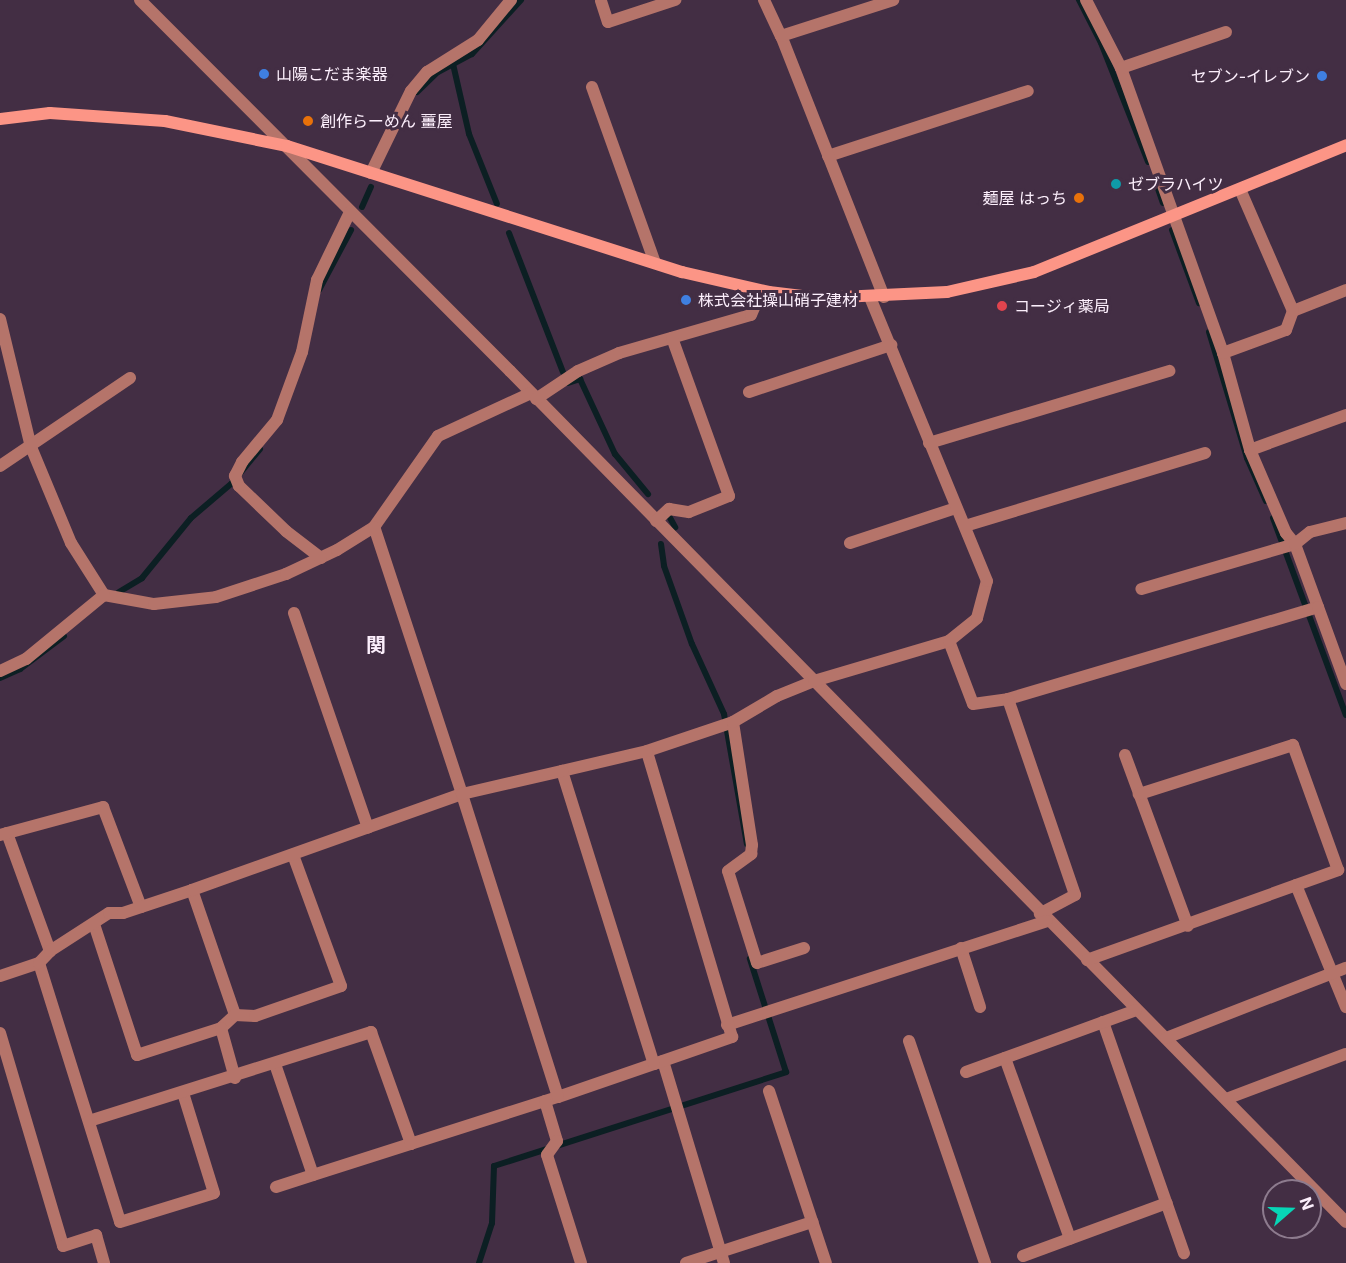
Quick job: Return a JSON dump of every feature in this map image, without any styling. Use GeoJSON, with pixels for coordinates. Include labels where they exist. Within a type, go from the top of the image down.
{"type":"FeatureCollection","features":[{"type":"Feature","properties":{"kind":"street"},"geometry":{"type":"LineString","coordinates":[[371,173],[411,91],[428,72],[478,40],[511,0]]}},
{"type":"Feature","properties":{"kind":"street"},"geometry":{"type":"LineString","coordinates":[[601,1],[608,22],[675,0]]}},
{"type":"Feature","properties":{"kind":"street"},"geometry":{"type":"LineString","coordinates":[[764,0],[781,36],[884,297]]}},
{"type":"Feature","properties":{"kind":"street"},"geometry":{"type":"LineString","coordinates":[[781,36],[893,0]]}},
{"type":"Feature","properties":{"kind":"street"},"geometry":{"type":"LineString","coordinates":[[1086,0],[1121,68],[1222,353],[1250,450],[1286,533],[1311,608],[1346,684]]}},
{"type":"Feature","properties":{"kind":"street"},"geometry":{"type":"LineString","coordinates":[[150,2],[350,212],[1346,1222]]}},
{"type":"Feature","properties":{"kind":"street"},"geometry":{"type":"LineString","coordinates":[[1121,68],[1226,33]]}},
{"type":"Feature","properties":{"kind":"street"},"geometry":{"type":"LineString","coordinates":[[592,87],[655,263]]}},
{"type":"Feature","properties":{"kind":"street"},"geometry":{"type":"LineString","coordinates":[[828,156],[1028,90]]}},
{"type":"Feature","properties":{"kind":"street"},"geometry":{"type":"LineString","coordinates":[[0,119],[51,113],[165,121],[287,146],[655,263],[761,291],[819,298],[884,297],[947,292],[1034,272],[1346,145]]}},
{"type":"Feature","properties":{"kind":"street"},"geometry":{"type":"LineString","coordinates":[[1222,353],[1286,330],[1293,311],[1240,189]]}},
{"type":"Feature","properties":{"kind":"street"},"geometry":{"type":"LineString","coordinates":[[321,558],[286,531],[237,479],[242,462],[277,420],[302,352],[316,280],[350,212]]}},
{"type":"Feature","properties":{"kind":"street"},"geometry":{"type":"LineString","coordinates":[[1293,311],[1346,290]]}},
{"type":"Feature","properties":{"kind":"street"},"geometry":{"type":"LineString","coordinates":[[0,319],[31,447],[71,543],[104,594],[154,604],[216,597],[286,574],[321,558],[374,527],[438,436],[533,396],[578,371],[619,353],[751,315],[761,291]]}},
{"type":"Feature","properties":{"kind":"street"},"geometry":{"type":"LineString","coordinates":[[0,976],[39,963],[50,951],[109,913],[141,907],[192,891],[462,794],[647,751],[729,724],[777,696],[814,681],[949,640],[977,618],[987,581],[870,297]]}},
{"type":"Feature","properties":{"kind":"street"},"geometry":{"type":"LineString","coordinates":[[656,521],[669,509],[689,512],[729,496],[672,338]]}},
{"type":"Feature","properties":{"kind":"street"},"geometry":{"type":"LineString","coordinates":[[750,393],[891,345]]}},
{"type":"Feature","properties":{"kind":"street"},"geometry":{"type":"LineString","coordinates":[[930,443],[1168,371]]}},
{"type":"Feature","properties":{"kind":"street"},"geometry":{"type":"LineString","coordinates":[[0,466],[130,378]]}},
{"type":"Feature","properties":{"kind":"street"},"geometry":{"type":"LineString","coordinates":[[1250,450],[1346,415]]}},
{"type":"Feature","properties":{"kind":"street"},"geometry":{"type":"LineString","coordinates":[[965,526],[1205,453]]}},
{"type":"Feature","properties":{"kind":"street"},"geometry":{"type":"LineString","coordinates":[[850,543],[956,508]]}},
{"type":"Feature","properties":{"kind":"street"},"geometry":{"type":"LineString","coordinates":[[1141,589],[1289,547],[1310,532],[1346,523]]}},
{"type":"Feature","properties":{"kind":"street"},"geometry":{"type":"LineString","coordinates":[[374,527],[558,1097]]}},
{"type":"Feature","properties":{"kind":"street"},"geometry":{"type":"LineString","coordinates":[[0,671],[26,659],[104,594]]}},
{"type":"Feature","properties":{"kind":"street"},"geometry":{"type":"LineString","coordinates":[[949,640],[973,704],[1008,699],[1311,608]]}},
{"type":"Feature","properties":{"kind":"street"},"geometry":{"type":"LineString","coordinates":[[294,613],[368,828]]}},
{"type":"Feature","properties":{"kind":"street"},"geometry":{"type":"LineString","coordinates":[[727,1025],[961,948],[1043,917],[1075,895],[1008,699]]}},
{"type":"Feature","properties":{"kind":"street"},"geometry":{"type":"LineString","coordinates":[[729,724],[752,845],[751,854],[728,871],[757,963],[804,948]]}},
{"type":"Feature","properties":{"kind":"street"},"geometry":{"type":"LineString","coordinates":[[1088,960],[1188,926],[1338,870],[1293,745],[1139,794]]}},
{"type":"Feature","properties":{"kind":"street"},"geometry":{"type":"LineString","coordinates":[[276,1187],[558,1097],[732,1037],[647,751]]}},
{"type":"Feature","properties":{"kind":"street"},"geometry":{"type":"LineString","coordinates":[[1125,755],[1188,926]]}},
{"type":"Feature","properties":{"kind":"street"},"geometry":{"type":"LineString","coordinates":[[562,771],[658,1062],[677,1107],[722,1257]]}},
{"type":"Feature","properties":{"kind":"street"},"geometry":{"type":"LineString","coordinates":[[50,951],[3,834],[104,807],[141,907]]}},
{"type":"Feature","properties":{"kind":"street"},"geometry":{"type":"LineString","coordinates":[[93,924],[137,1055],[221,1028],[235,1015],[255,1016],[341,986],[294,855]]}},
{"type":"Feature","properties":{"kind":"street"},"geometry":{"type":"LineString","coordinates":[[1296,885],[1346,1007]]}},
{"type":"Feature","properties":{"kind":"street"},"geometry":{"type":"LineString","coordinates":[[192,891],[235,1015]]}},
{"type":"Feature","properties":{"kind":"street"},"geometry":{"type":"LineString","coordinates":[[961,948],[980,1007]]}},
{"type":"Feature","properties":{"kind":"street"},"geometry":{"type":"LineString","coordinates":[[39,963],[120,1222],[214,1193],[183,1093]]}},
{"type":"Feature","properties":{"kind":"street"},"geometry":{"type":"LineString","coordinates":[[1166,1038],[1346,968]]}},
{"type":"Feature","properties":{"kind":"street"},"geometry":{"type":"LineString","coordinates":[[966,1072],[1136,1010]]}},
{"type":"Feature","properties":{"kind":"street"},"geometry":{"type":"LineString","coordinates":[[1103,1022],[1184,1253]]}},
{"type":"Feature","properties":{"kind":"street"},"geometry":{"type":"LineString","coordinates":[[221,1028],[235,1078]]}},
{"type":"Feature","properties":{"kind":"street"},"geometry":{"type":"LineString","coordinates":[[90,1121],[235,1078],[371,1032],[411,1144]]}},
{"type":"Feature","properties":{"kind":"street"},"geometry":{"type":"LineString","coordinates":[[0,1033],[63,1246],[96,1235],[104,1263]]}},
{"type":"Feature","properties":{"kind":"street"},"geometry":{"type":"LineString","coordinates":[[909,1041],[984,1263]]}},
{"type":"Feature","properties":{"kind":"street"},"geometry":{"type":"LineString","coordinates":[[1226,1099],[1346,1054]]}},
{"type":"Feature","properties":{"kind":"street"},"geometry":{"type":"LineString","coordinates":[[1005,1058],[1070,1239]]}},
{"type":"Feature","properties":{"kind":"street"},"geometry":{"type":"LineString","coordinates":[[275,1064],[313,1175]]}},
{"type":"Feature","properties":{"kind":"street"},"geometry":{"type":"LineString","coordinates":[[769,1091],[826,1263]]}},
{"type":"Feature","properties":{"kind":"street"},"geometry":{"type":"LineString","coordinates":[[545,1101],[557,1141],[547,1155],[581,1263]]}},
{"type":"Feature","properties":{"kind":"street"},"geometry":{"type":"LineString","coordinates":[[1023,1256],[1167,1203]]}},
{"type":"Feature","properties":{"kind":"street"},"geometry":{"type":"LineString","coordinates":[[686,1263],[722,1257],[812,1222]]}},
{"type":"Feature","properties":{"kind":"waterway"},"geometry":{"type":"LineString","coordinates":[[417,92],[438,72],[472,54],[521,0]]}},
{"type":"Feature","properties":{"kind":"waterway"},"geometry":{"type":"LineString","coordinates":[[1079,0],[1101,43],[1148,162]]}},
{"type":"Feature","properties":{"kind":"waterway"},"geometry":{"type":"LineString","coordinates":[[453,64],[469,134],[497,204]]}},
{"type":"Feature","properties":{"kind":"waterway"},"geometry":{"type":"LineString","coordinates":[[1156,183],[1163,203]]}},
{"type":"Feature","properties":{"kind":"waterway"},"geometry":{"type":"LineString","coordinates":[[362,207],[371,187]]}},
{"type":"Feature","properties":{"kind":"waterway"},"geometry":{"type":"LineString","coordinates":[[319,290],[351,230]]}},
{"type":"Feature","properties":{"kind":"waterway"},"geometry":{"type":"LineString","coordinates":[[1172,230],[1199,303]]}},
{"type":"Feature","properties":{"kind":"waterway"},"geometry":{"type":"LineString","coordinates":[[509,233],[563,372]]}},
{"type":"Feature","properties":{"kind":"waterway"},"geometry":{"type":"LineString","coordinates":[[1209,332],[1247,458],[1266,501]]}},
{"type":"Feature","properties":{"kind":"waterway"},"geometry":{"type":"LineString","coordinates":[[568,383],[580,379],[615,454],[648,494]]}},
{"type":"Feature","properties":{"kind":"waterway"},"geometry":{"type":"LineString","coordinates":[[119,592],[142,578],[191,518],[232,483],[260,449]]}},
{"type":"Feature","properties":{"kind":"waterway"},"geometry":{"type":"LineString","coordinates":[[669,516],[675,527]]}},
{"type":"Feature","properties":{"kind":"waterway"},"geometry":{"type":"LineString","coordinates":[[1273,518],[1346,715]]}},
{"type":"Feature","properties":{"kind":"waterway"},"geometry":{"type":"LineString","coordinates":[[661,544],[664,566],[692,644],[724,714],[747,844]]}},
{"type":"Feature","properties":{"kind":"waterway"},"geometry":{"type":"LineString","coordinates":[[0,678],[20,669],[64,636]]}},
{"type":"Feature","properties":{"kind":"waterway"},"geometry":{"type":"LineString","coordinates":[[479,1263],[492,1223],[494,1166],[786,1072],[750,959]]}},
{"type":"Feature","properties":{"kind":"place","name":"山陽こだま楽器"},"geometry":{"type":"Point","coordinates":[264,74]}},
{"type":"Feature","properties":{"kind":"place","name":"セブン-イレブン"},"geometry":{"type":"Point","coordinates":[1322,76]}},
{"type":"Feature","properties":{"kind":"place","name":"創作らーめん 薑屋"},"geometry":{"type":"Point","coordinates":[308,121]}},
{"type":"Feature","properties":{"kind":"place","name":"ゼブラハイツ"},"geometry":{"type":"Point","coordinates":[1116,184]}},
{"type":"Feature","properties":{"kind":"place","name":"麺屋 はっち"},"geometry":{"type":"Point","coordinates":[1079,198]}},
{"type":"Feature","properties":{"kind":"place","name":"株式会社操山硝子建材"},"geometry":{"type":"Point","coordinates":[686,300]}},
{"type":"Feature","properties":{"kind":"place","name":"コージィ薬局"},"geometry":{"type":"Point","coordinates":[1002,306]}},
{"type":"Feature","properties":{"kind":"district","name":"関"},"geometry":{"type":"Point","coordinates":[376,645]}}]}
